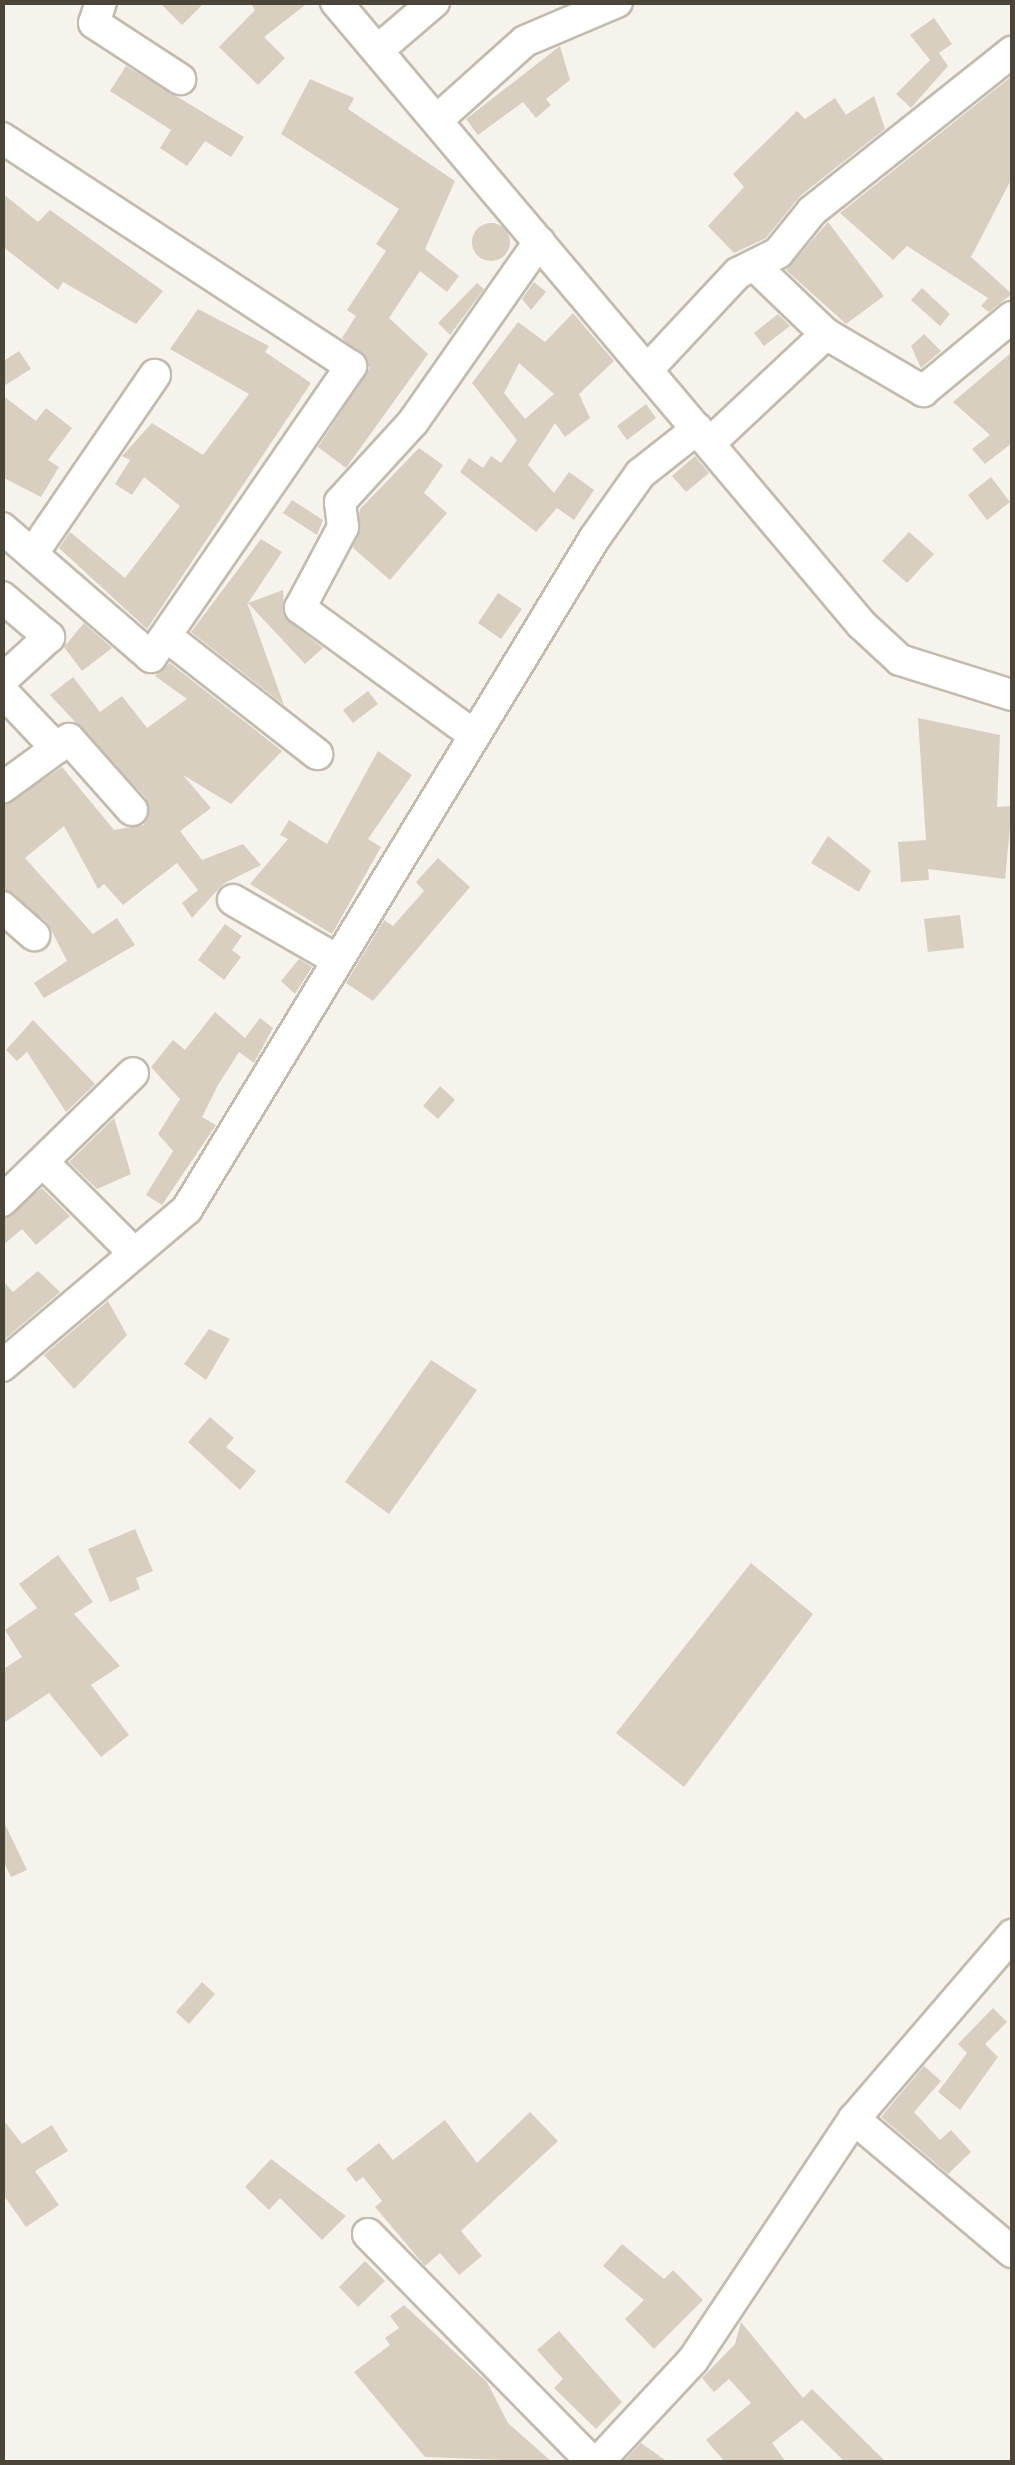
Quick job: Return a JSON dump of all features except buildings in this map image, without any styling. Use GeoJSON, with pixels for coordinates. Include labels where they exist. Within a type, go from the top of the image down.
{"type":"FeatureCollection","features":[{"type":"Feature","properties":{"kind":"street"},"geometry":{"type":"LineString","coordinates":[[101,2],[94,23],[180,79]]}},
{"type":"Feature","properties":{"kind":"street"},"geometry":{"type":"LineString","coordinates":[[336,2],[704,436],[900,660],[1012,695]]}},
{"type":"Feature","properties":{"kind":"street"},"geometry":{"type":"LineString","coordinates":[[378,50],[434,2]]}},
{"type":"Feature","properties":{"kind":"street"},"geometry":{"type":"LineString","coordinates":[[438,120],[526,41],[617,2]]}},
{"type":"Feature","properties":{"kind":"street"},"geometry":{"type":"LineString","coordinates":[[648,368],[755,266],[1012,52]]}},
{"type":"Feature","properties":{"kind":"street"},"geometry":{"type":"LineString","coordinates":[[2,138],[350,366],[151,657],[2,528]]}},
{"type":"Feature","properties":{"kind":"street"},"geometry":{"type":"LineString","coordinates":[[470,733],[300,608],[344,526],[340,502],[413,422],[539,242]]}},
{"type":"Feature","properties":{"kind":"street"},"geometry":{"type":"LineString","coordinates":[[755,266],[826,334],[923,392],[1012,317]]}},
{"type":"Feature","properties":{"kind":"street"},"geometry":{"type":"LineString","coordinates":[[2,1366],[187,1209],[470,733],[640,474],[704,436],[826,334]]}},
{"type":"Feature","properties":{"kind":"street"},"geometry":{"type":"LineString","coordinates":[[33,553],[155,375]]}},
{"type":"Feature","properties":{"kind":"street"},"geometry":{"type":"LineString","coordinates":[[2,597],[48,637],[2,680]]}},
{"type":"Feature","properties":{"kind":"street"},"geometry":{"type":"LineString","coordinates":[[166,636],[317,754]]}},
{"type":"Feature","properties":{"kind":"street"},"geometry":{"type":"LineString","coordinates":[[2,691],[56,748]]}},
{"type":"Feature","properties":{"kind":"street"},"geometry":{"type":"LineString","coordinates":[[2,788],[69,738],[132,810]]}},
{"type":"Feature","properties":{"kind":"street"},"geometry":{"type":"LineString","coordinates":[[233,900],[334,958]]}},
{"type":"Feature","properties":{"kind":"street"},"geometry":{"type":"LineString","coordinates":[[2,907],[34,936]]}},
{"type":"Feature","properties":{"kind":"street"},"geometry":{"type":"LineString","coordinates":[[2,1200],[133,1073]]}},
{"type":"Feature","properties":{"kind":"street"},"geometry":{"type":"LineString","coordinates":[[44,1163],[133,1252]]}},
{"type":"Feature","properties":{"kind":"street"},"geometry":{"type":"LineString","coordinates":[[368,2234],[595,2462],[693,2360],[854,2119],[1012,1936]]}},
{"type":"Feature","properties":{"kind":"street"},"geometry":{"type":"LineString","coordinates":[[854,2119],[1012,2252]]}}]}
